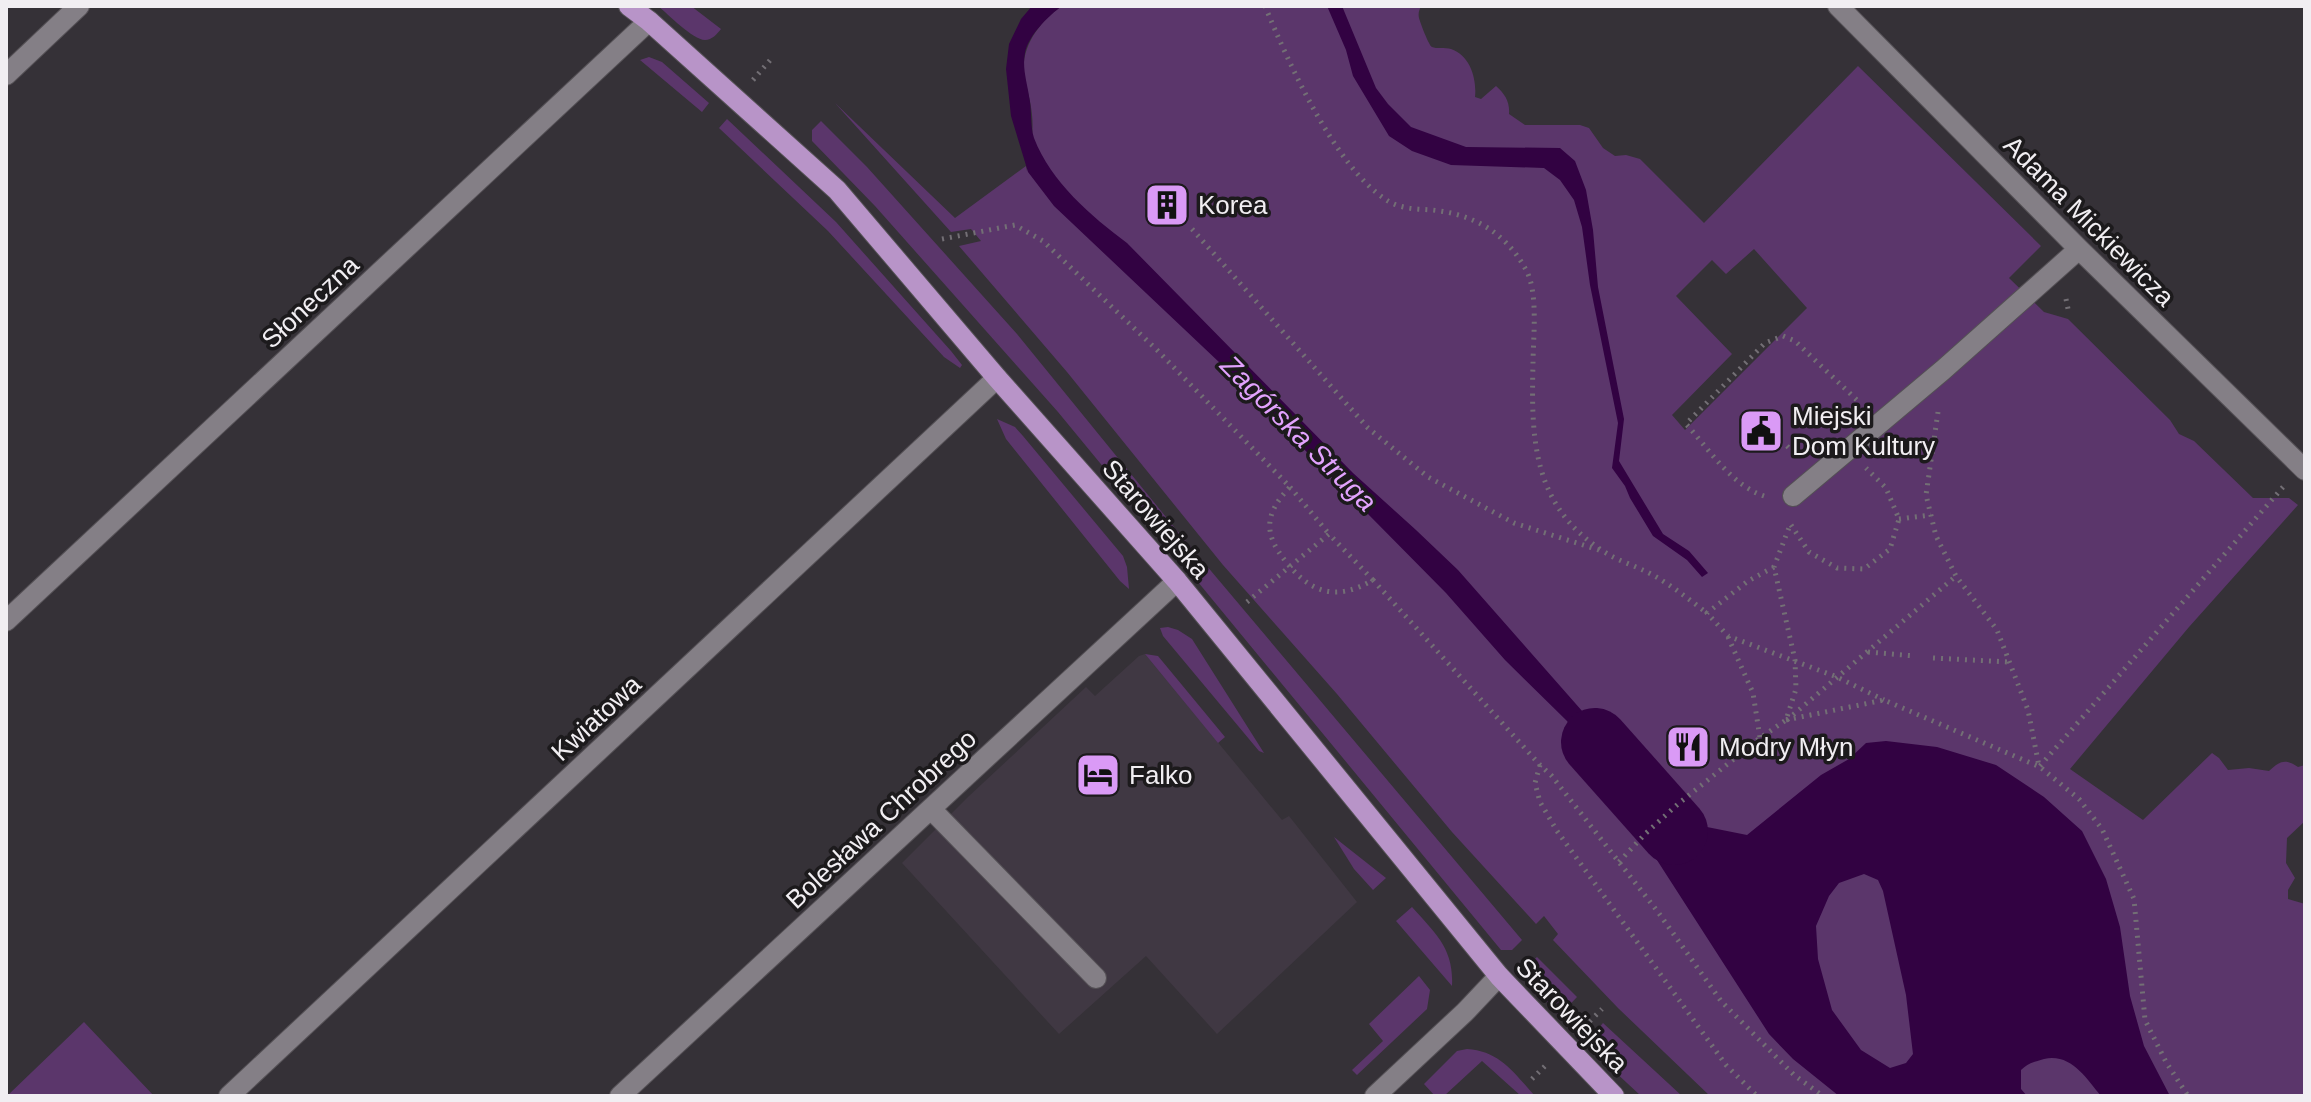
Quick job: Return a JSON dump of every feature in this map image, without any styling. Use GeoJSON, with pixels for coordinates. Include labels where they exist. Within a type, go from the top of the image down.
{"type":"FeatureCollection","features":[{"type":"Feature","properties":{"kind":"main road","name":"Starowiejska"},"geometry":{"type":"LineString","coordinates":[[629,6],[837,190],[997,378],[1177,581],[1499,976],[1614,1096]]}},
{"type":"Feature","properties":{"kind":"street"},"geometry":{"type":"LineString","coordinates":[[6,75],[79,6]]}},
{"type":"Feature","properties":{"kind":"street","name":"Adama Mickiewicza"},"geometry":{"type":"LineString","coordinates":[[1838,6],[2079,249],[2303,468]]}},
{"type":"Feature","properties":{"kind":"street","name":"Słoneczna"},"geometry":{"type":"LineString","coordinates":[[6,621],[649,21]]}},
{"type":"Feature","properties":{"kind":"street"},"geometry":{"type":"LineString","coordinates":[[1793,499],[2079,249]]}},
{"type":"Feature","properties":{"kind":"street","name":"Kwiatowa"},"geometry":{"type":"LineString","coordinates":[[229,1096],[997,378]]}},
{"type":"Feature","properties":{"kind":"street","name":"Bolesława Chrobrego"},"geometry":{"type":"LineString","coordinates":[[620,1096],[1177,581]]}},
{"type":"Feature","properties":{"kind":"street"},"geometry":{"type":"LineString","coordinates":[[931,809],[1096,978]]}},
{"type":"Feature","properties":{"kind":"street"},"geometry":{"type":"LineString","coordinates":[[1375,1096],[1499,976]]}},
{"type":"Feature","properties":{"kind":"path"},"geometry":{"type":"LineString","coordinates":[[1265,6],[1285,54],[1315,111],[1370,188],[1388,202],[1409,209],[1466,216],[1482,223],[1510,248],[1526,269],[1531,285],[1533,316],[1532,381],[1537,460],[1546,487],[1563,518],[1604,552]]}},
{"type":"Feature","properties":{"kind":"path"},"geometry":{"type":"LineString","coordinates":[[942,239],[1015,225],[1043,241],[1158,351],[1290,487],[1329,534],[1551,775],[1666,923],[1721,1001],[1794,1075],[1823,1096]]}},
{"type":"Feature","properties":{"kind":"path"},"geometry":{"type":"LineString","coordinates":[[1192,229],[1368,428],[1428,477],[1514,523],[1604,552],[1649,573],[1707,613],[1728,636],[1753,693],[1760,738]]}},
{"type":"Feature","properties":{"kind":"path"},"geometry":{"type":"LineString","coordinates":[[1786,720],[1796,689],[1795,660],[1774,567],[1790,524],[1793,499],[1774,500],[1737,482],[1686,424],[1765,343],[1783,336],[1795,341],[1878,424]]}},
{"type":"Feature","properties":{"kind":"path"},"geometry":{"type":"LineString","coordinates":[[1943,370],[1926,495],[1936,536],[1956,576],[1997,630],[2028,710],[2040,767]]}},
{"type":"Feature","properties":{"kind":"path"},"geometry":{"type":"LineString","coordinates":[[1790,524],[1809,552],[1837,568],[1864,569],[1890,549],[1899,519],[1886,488],[1847,449]]}},
{"type":"Feature","properties":{"kind":"path"},"geometry":{"type":"LineString","coordinates":[[2040,767],[2303,468]]}},
{"type":"Feature","properties":{"kind":"path"},"geometry":{"type":"LineString","coordinates":[[1290,487],[1278,500],[1269,529],[1274,548],[1290,567],[1311,587],[1325,592],[1346,592],[1373,580]]}},
{"type":"Feature","properties":{"kind":"path"},"geometry":{"type":"LineString","coordinates":[[1899,519],[1931,515]]}},
{"type":"Feature","properties":{"kind":"path"},"geometry":{"type":"LineString","coordinates":[[1247,602],[1329,534]]}},
{"type":"Feature","properties":{"kind":"path"},"geometry":{"type":"LineString","coordinates":[[1707,613],[1748,581],[1774,567]]}},
{"type":"Feature","properties":{"kind":"path"},"geometry":{"type":"LineString","coordinates":[[1618,862],[1678,804],[1786,720],[1956,576]]}},
{"type":"Feature","properties":{"kind":"path"},"geometry":{"type":"LineString","coordinates":[[1728,636],[1837,677],[2040,767],[2079,799],[2102,829],[2134,899],[2145,1020],[2166,1062],[2188,1096]]}},
{"type":"Feature","properties":{"kind":"path"},"geometry":{"type":"LineString","coordinates":[[1867,651],[1915,656]]}},
{"type":"Feature","properties":{"kind":"path"},"geometry":{"type":"LineString","coordinates":[[1933,658],[2009,662]]}},
{"type":"Feature","properties":{"kind":"path"},"geometry":{"type":"LineString","coordinates":[[1786,720],[1884,700]]}},
{"type":"Feature","properties":{"kind":"path"},"geometry":{"type":"LineString","coordinates":[[1540,765],[1535,783],[1540,802],[1557,831],[1726,1065],[1757,1096]]}},
{"type":"Feature","properties":{"kind":"shaded area"},"geometry":{"type":"Polygon","coordinates":[[[658,6],[691,6],[721,29],[710,39],[700,39],[658,6]]]}},
{"type":"Feature","properties":{"kind":"shaded area"},"geometry":{"type":"Polygon","coordinates":[[[1062,6],[1421,6],[1419,18],[1431,46],[1451,49],[1463,56],[1473,75],[1475,97],[1481,99],[1496,86],[1506,98],[1509,114],[1525,125],[1580,125],[1589,128],[1603,148],[1615,156],[1640,159],[1704,223],[1858,66],[2041,246],[2009,278],[2044,312],[2068,319],[2170,420],[2179,434],[2194,441],[2253,498],[2289,498],[2298,505],[2189,627],[2070,769],[2143,820],[2212,753],[2228,770],[2249,768],[2269,771],[2283,762],[2298,767],[2305,765],[2305,821],[2287,838],[2286,863],[2295,878],[2288,890],[2288,899],[2305,904],[2305,1096],[1710,1096],[1618,1008],[1553,940],[1558,934],[1544,916],[1536,924],[1452,832],[1337,694],[1223,565],[1067,372],[959,246],[981,241],[971,229],[951,232],[835,103],[955,218],[1026,166],[1027,171],[1032,122],[1024,63],[1034,35],[1062,6]],[[1754,249],[1726,274],[1712,260],[1676,296],[1732,354],[1672,415],[1685,430],[1807,308],[1754,249]]]}},
{"type":"Feature","properties":{"kind":"shaded area"},"geometry":{"type":"Polygon","coordinates":[[[649,57],[662,62],[709,103],[702,112],[640,60],[649,57]]]}},
{"type":"Feature","properties":{"kind":"shaded area"},"geometry":{"type":"Polygon","coordinates":[[[727,119],[836,222],[951,351],[962,365],[960,368],[944,357],[828,231],[719,128],[727,119]]]}},
{"type":"Feature","properties":{"kind":"shaded area"},"geometry":{"type":"Polygon","coordinates":[[[821,121],[867,167],[1017,334],[1179,533],[1522,940],[1512,950],[1501,950],[1058,412],[875,206],[812,141],[812,130],[821,121]]]}},
{"type":"Feature","properties":{"kind":"shaded area"},"geometry":{"type":"Polygon","coordinates":[[[997,419],[1015,427],[1123,556],[1129,589],[1006,439],[997,419]]]}},
{"type":"Feature","properties":{"kind":"shaded area"},"geometry":{"type":"Polygon","coordinates":[[[1168,627],[1192,639],[1264,753],[1259,751],[1163,636],[1160,628],[1168,627]]]}},
{"type":"Feature","properties":{"kind":"shaded area"},"geometry":{"type":"Polygon","coordinates":[[[1145,654],[1282,820],[1289,816],[1357,902],[1217,1034],[1146,956],[1059,1034],[902,863],[1086,687],[1095,696],[1145,654]]]}},
{"type":"Feature","properties":{"kind":"shaded area"},"geometry":{"type":"Polygon","coordinates":[[[1145,654],[1158,656],[1225,737],[1218,743],[1145,654]]]}},
{"type":"Feature","properties":{"kind":"shaded area"},"geometry":{"type":"Polygon","coordinates":[[[1334,837],[1386,878],[1373,890],[1354,869],[1334,837]]]}},
{"type":"Feature","properties":{"kind":"shaded area"},"geometry":{"type":"Polygon","coordinates":[[[1412,907],[1446,951],[1452,986],[1396,921],[1412,907]]]}},
{"type":"Feature","properties":{"kind":"shaded area"},"geometry":{"type":"Polygon","coordinates":[[[1537,957],[1577,997],[1559,1016],[1526,978],[1527,966],[1537,957]]]}},
{"type":"Feature","properties":{"kind":"shaded area"},"geometry":{"type":"Polygon","coordinates":[[[1419,976],[1430,990],[1427,1009],[1357,1075],[1352,1070],[1383,1041],[1369,1024],[1419,976]]]}},
{"type":"Feature","properties":{"kind":"shaded area"},"geometry":{"type":"Polygon","coordinates":[[[84,1022],[154,1096],[7,1096],[84,1022]]]}},
{"type":"Feature","properties":{"kind":"shaded area"},"geometry":{"type":"Polygon","coordinates":[[[1603,1023],[1682,1096],[1641,1096],[1585,1044],[1603,1023]]]}},
{"type":"Feature","properties":{"kind":"shaded area"},"geometry":{"type":"Polygon","coordinates":[[[1467,1049],[1497,1059],[1535,1096],[1521,1096],[1482,1061],[1444,1096],[1435,1096],[1424,1084],[1457,1051],[1467,1049]]]}},
{"type":"Feature","properties":{"kind":"water"},"geometry":{"type":"Polygon","coordinates":[[[1032,6],[1062,6],[1034,33],[1024,59],[1034,138],[1061,183],[1127,243],[1353,473],[1458,570],[1612,745],[1669,803],[1662,809],[1649,795],[1660,811],[1642,827],[1604,779],[1594,750],[1566,720],[1239,381],[1054,206],[1028,172],[1011,116],[1006,69],[1009,44],[1021,19],[1032,6]]]}},
{"type":"Feature","properties":{"kind":"water"},"geometry":{"type":"Polygon","coordinates":[[[1327,6],[1342,6],[1376,88],[1411,127],[1466,147],[1560,148],[1575,161],[1586,190],[1598,287],[1624,419],[1619,461],[1663,534],[1689,551],[1708,573],[1702,577],[1687,560],[1653,536],[1612,468],[1618,423],[1590,285],[1582,227],[1574,200],[1560,180],[1544,168],[1451,165],[1412,151],[1389,136],[1353,76],[1346,50],[1327,6]]]}},
{"type":"Feature","properties":{"kind":"water"},"geometry":{"type":"Polygon","coordinates":[[[1886,741],[1937,747],[1996,765],[2044,797],[2082,831],[2106,879],[2120,927],[2130,996],[2144,1046],[2170,1096],[2101,1096],[2077,1068],[2054,1058],[2034,1062],[2021,1070],[2021,1089],[2027,1096],[1839,1096],[1793,1059],[1769,1034],[1655,857],[1663,849],[1652,835],[1659,829],[1666,836],[1668,834],[1662,826],[1670,820],[1681,831],[1690,824],[1698,830],[1707,827],[1747,835],[1866,743],[1886,741]],[[1864,874],[1839,883],[1829,896],[1816,926],[1818,959],[1832,1010],[1861,1050],[1890,1068],[1906,1063],[1913,1054],[1906,995],[1878,880],[1864,874]]]}},
{"type":"Feature","properties":{"kind":"waterway","name":"Zagórska Struga"},"geometry":{"type":"LineString","coordinates":[[1595,742],[1674,831]]}},
{"type":"Feature","properties":{"kind":"place","name":"Korea"},"geometry":{"type":"Point","coordinates":[1167,205]}},
{"type":"Feature","properties":{"kind":"place","name":"Miejski Dom Kultury"},"geometry":{"type":"Point","coordinates":[1761,431]}},
{"type":"Feature","properties":{"kind":"place","name":"Modry Młyn"},"geometry":{"type":"Point","coordinates":[1688,747]}},
{"type":"Feature","properties":{"kind":"place","name":"Falko"},"geometry":{"type":"Point","coordinates":[1098,775]}}]}
